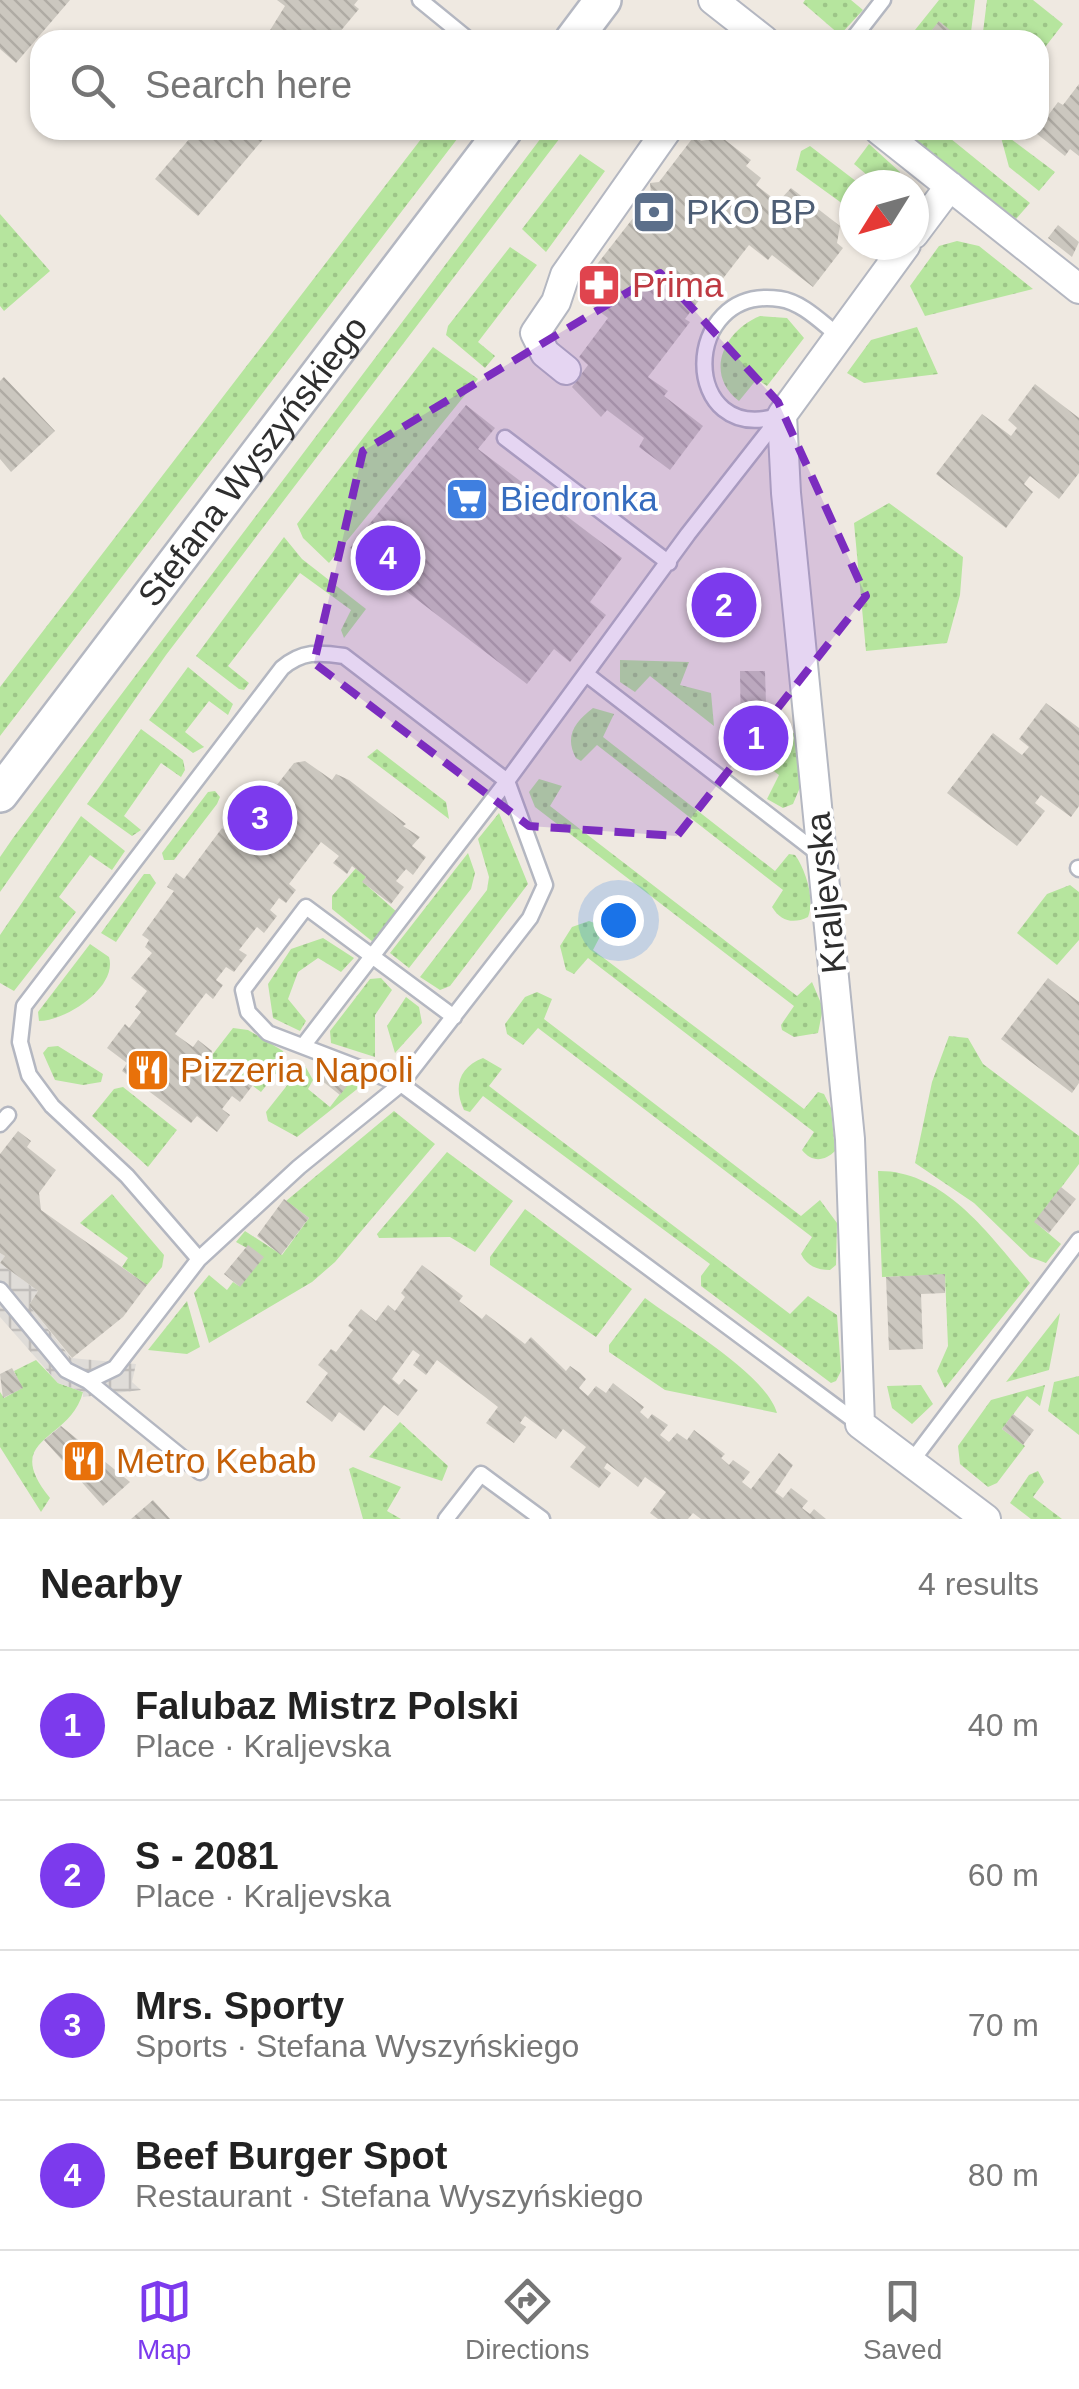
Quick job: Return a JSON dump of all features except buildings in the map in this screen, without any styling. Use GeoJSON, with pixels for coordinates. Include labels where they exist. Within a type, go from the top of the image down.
{"type":"FeatureCollection","features":[{"type":"Feature","properties":{"kind":"street"},"geometry":{"type":"LineString","coordinates":[[581,30],[604,0]]}},
{"type":"Feature","properties":{"kind":"street"},"geometry":{"type":"LineString","coordinates":[[713,0],[733,30]]}},
{"type":"Feature","properties":{"kind":"street","name":"Stefana Wyszyńskiego"},"geometry":{"type":"LineString","coordinates":[[0,792],[496,140]]}},
{"type":"Feature","properties":{"kind":"street"},"geometry":{"type":"LineString","coordinates":[[566,370],[545,354],[535,333],[556,302],[565,275],[660,140]]}},
{"type":"Feature","properties":{"kind":"street"},"geometry":{"type":"LineString","coordinates":[[892,140],[1079,290]]}},
{"type":"Feature","properties":{"kind":"street"},"geometry":{"type":"LineString","coordinates":[[929,214],[950,186]]}},
{"type":"Feature","properties":{"kind":"street"},"geometry":{"type":"LineString","coordinates":[[782,415],[895,260]]}},
{"type":"Feature","properties":{"kind":"street","name":"Kraljevska"},"geometry":{"type":"LineString","coordinates":[[782,415],[850,1139],[860,1424]]}},
{"type":"Feature","properties":{"kind":"street"},"geometry":{"type":"LineString","coordinates":[[860,1424],[986,1519]]}},
{"type":"Feature","properties":{"kind":"lane"},"geometry":{"type":"LineString","coordinates":[[420,0],[457,30]]}},
{"type":"Feature","properties":{"kind":"lane"},"geometry":{"type":"LineString","coordinates":[[860,30],[883,0]]}},
{"type":"Feature","properties":{"kind":"lane"},"geometry":{"type":"LineString","coordinates":[[782,415],[747,420],[720,407],[708,391],[704,346],[715,322],[734,306],[778,298],[798,305],[839,336]]}},
{"type":"Feature","properties":{"kind":"lane"},"geometry":{"type":"LineString","coordinates":[[303,1046],[508,781],[782,415]]}},
{"type":"Feature","properties":{"kind":"lane"},"geometry":{"type":"LineString","coordinates":[[504,438],[669,563]]}},
{"type":"Feature","properties":{"kind":"lane"},"geometry":{"type":"LineString","coordinates":[[88,1382],[115,1368],[199,1259],[299,1167],[402,1084],[530,918],[545,885],[508,781],[344,656],[317,652],[296,657],[272,681],[24,1006],[20,1042],[29,1075],[52,1106],[127,1176],[199,1259]]}},
{"type":"Feature","properties":{"kind":"lane"},"geometry":{"type":"LineString","coordinates":[[586,674],[822,857]]}},
{"type":"Feature","properties":{"kind":"lane"},"geometry":{"type":"LineString","coordinates":[[454,1017],[306,907],[243,990],[248,1012],[268,1032],[402,1084],[860,1424]]}},
{"type":"Feature","properties":{"kind":"lane"},"geometry":{"type":"LineString","coordinates":[[911,1462],[1079,1240]]}},
{"type":"Feature","properties":{"kind":"lane"},"geometry":{"type":"LineString","coordinates":[[0,1290],[66,1370],[88,1382],[200,1472]]}},
{"type":"Feature","properties":{"kind":"lane"},"geometry":{"type":"LineString","coordinates":[[446,1519],[481,1474],[542,1519]]}},
{"type":"Feature","properties":{"kind":"highlighted area"},"geometry":{"type":"Polygon","coordinates":[[[660,273],[778,402],[866,596],[677,836],[529,826],[314,663],[363,451],[660,273]]]}},
{"type":"Feature","properties":{"kind":"green space"},"geometry":{"type":"Polygon","coordinates":[[[851,0],[863,10],[845,30],[834,30],[803,3],[851,0]]]}},
{"type":"Feature","properties":{"kind":"green space"},"geometry":{"type":"Polygon","coordinates":[[[939,0],[975,0],[971,30],[949,30],[939,22],[932,30],[915,30],[939,0]]]}},
{"type":"Feature","properties":{"kind":"green space"},"geometry":{"type":"Polygon","coordinates":[[[987,0],[1033,0],[1063,24],[1049,42],[1049,30],[983,30],[987,0]]]}},
{"type":"Feature","properties":{"kind":"green space"},"geometry":{"type":"Polygon","coordinates":[[[420,140],[456,140],[0,736],[0,687],[420,140]]]}},
{"type":"Feature","properties":{"kind":"green space"},"geometry":{"type":"Polygon","coordinates":[[[539,140],[558,140],[166,655],[0,892],[0,857],[539,140]]]}},
{"type":"Feature","properties":{"kind":"green space"},"geometry":{"type":"Polygon","coordinates":[[[914,140],[952,140],[1030,203],[1016,219],[914,140]]]}},
{"type":"Feature","properties":{"kind":"green space"},"geometry":{"type":"Polygon","coordinates":[[[1002,140],[1012,140],[1055,172],[1039,191],[1009,167],[1002,140]]]}},
{"type":"Feature","properties":{"kind":"green space"},"geometry":{"type":"Polygon","coordinates":[[[869,144],[898,170],[861,170],[854,164],[869,144]]]}},
{"type":"Feature","properties":{"kind":"green space"},"geometry":{"type":"Polygon","coordinates":[[[810,146],[841,170],[839,201],[796,170],[801,151],[810,146]]]}},
{"type":"Feature","properties":{"kind":"green space"},"geometry":{"type":"Polygon","coordinates":[[[580,154],[605,171],[546,252],[522,229],[580,154]]]}},
{"type":"Feature","properties":{"kind":"green space"},"geometry":{"type":"Polygon","coordinates":[[[0,214],[50,271],[4,311],[0,306],[0,214]]]}},
{"type":"Feature","properties":{"kind":"green space"},"geometry":{"type":"Polygon","coordinates":[[[957,241],[979,246],[1033,289],[925,316],[910,286],[939,246],[957,241]]]}},
{"type":"Feature","properties":{"kind":"green space"},"geometry":{"type":"Polygon","coordinates":[[[510,247],[537,265],[478,342],[495,356],[485,368],[446,335],[448,326],[510,247]]]}},
{"type":"Feature","properties":{"kind":"green space"},"geometry":{"type":"Polygon","coordinates":[[[760,316],[787,318],[804,338],[767,386],[757,379],[739,401],[722,378],[723,353],[737,331],[760,316]]]}},
{"type":"Feature","properties":{"kind":"green space"},"geometry":{"type":"Polygon","coordinates":[[[917,327],[938,374],[864,383],[847,373],[871,340],[917,327]]]}},
{"type":"Feature","properties":{"kind":"green space"},"geometry":{"type":"Polygon","coordinates":[[[433,347],[478,379],[329,563],[303,538],[297,524],[433,347]]]}},
{"type":"Feature","properties":{"kind":"green space"},"geometry":{"type":"Polygon","coordinates":[[[889,503],[963,557],[960,595],[947,643],[866,651],[854,523],[889,503]]]}},
{"type":"Feature","properties":{"kind":"green space"},"geometry":{"type":"Polygon","coordinates":[[[284,537],[302,559],[366,609],[344,638],[341,630],[351,610],[300,573],[228,666],[249,683],[244,690],[239,689],[196,656],[284,537]]]}},
{"type":"Feature","properties":{"kind":"green space"},"geometry":{"type":"Polygon","coordinates":[[[620,660],[689,662],[680,685],[711,693],[714,726],[650,676],[635,692],[620,682],[620,660]]]}},
{"type":"Feature","properties":{"kind":"green space"},"geometry":{"type":"Polygon","coordinates":[[[188,667],[233,704],[228,715],[209,701],[185,732],[204,747],[193,753],[149,720],[188,667]]]}},
{"type":"Feature","properties":{"kind":"green space"},"geometry":{"type":"Polygon","coordinates":[[[593,708],[614,714],[603,737],[775,871],[789,854],[795,855],[808,885],[808,917],[793,921],[779,916],[772,907],[783,890],[597,745],[581,761],[576,758],[571,743],[573,730],[593,708]]]}},
{"type":"Feature","properties":{"kind":"green space"},"geometry":{"type":"Polygon","coordinates":[[[141,729],[183,760],[185,770],[181,777],[161,763],[124,816],[141,830],[132,836],[87,804],[141,729]]]}},
{"type":"Feature","properties":{"kind":"green space"},"geometry":{"type":"Polygon","coordinates":[[[767,733],[795,733],[801,785],[793,804],[783,808],[767,799],[779,775],[730,738],[766,737],[767,733]]]}},
{"type":"Feature","properties":{"kind":"green space"},"geometry":{"type":"Polygon","coordinates":[[[377,749],[446,802],[449,819],[367,757],[377,749]]]}},
{"type":"Feature","properties":{"kind":"green space"},"geometry":{"type":"Polygon","coordinates":[[[539,779],[562,786],[550,806],[797,996],[812,982],[823,1008],[818,1033],[794,1037],[782,1030],[781,1025],[794,1006],[535,807],[529,792],[539,779]]]}},
{"type":"Feature","properties":{"kind":"green space"},"geometry":{"type":"Polygon","coordinates":[[[215,791],[220,797],[217,804],[174,860],[164,860],[162,853],[208,792],[215,791]]]}},
{"type":"Feature","properties":{"kind":"green space"},"geometry":{"type":"Polygon","coordinates":[[[499,813],[528,884],[450,986],[440,990],[420,977],[487,890],[489,877],[478,839],[499,813]]]}},
{"type":"Feature","properties":{"kind":"green space"},"geometry":{"type":"Polygon","coordinates":[[[81,816],[125,851],[112,870],[90,855],[59,897],[76,912],[14,991],[0,983],[0,935],[81,816]]]}},
{"type":"Feature","properties":{"kind":"green space"},"geometry":{"type":"Polygon","coordinates":[[[468,853],[475,873],[471,889],[409,968],[390,953],[468,853]]]}},
{"type":"Feature","properties":{"kind":"green space"},"geometry":{"type":"Polygon","coordinates":[[[356,868],[366,877],[363,882],[398,913],[380,941],[373,942],[332,909],[332,896],[356,868]]]}},
{"type":"Feature","properties":{"kind":"green space"},"geometry":{"type":"Polygon","coordinates":[[[144,874],[150,874],[156,883],[116,942],[101,933],[144,874]]]}},
{"type":"Feature","properties":{"kind":"green space"},"geometry":{"type":"Polygon","coordinates":[[[1070,885],[1079,892],[1079,940],[1057,965],[1017,933],[1047,894],[1070,885]]]}},
{"type":"Feature","properties":{"kind":"green space"},"geometry":{"type":"Polygon","coordinates":[[[589,921],[605,927],[593,950],[804,1109],[818,1092],[824,1094],[831,1108],[835,1151],[819,1159],[806,1154],[802,1150],[814,1132],[588,958],[574,974],[566,970],[560,946],[572,927],[589,921]]]}},
{"type":"Feature","properties":{"kind":"green space"},"geometry":{"type":"Polygon","coordinates":[[[323,938],[354,958],[341,972],[318,958],[298,972],[288,999],[306,1021],[300,1031],[273,1018],[268,984],[291,949],[323,938]]]}},
{"type":"Feature","properties":{"kind":"green space"},"geometry":{"type":"Polygon","coordinates":[[[90,944],[109,957],[106,980],[75,1009],[39,1021],[38,1012],[90,944]]]}},
{"type":"Feature","properties":{"kind":"green space"},"geometry":{"type":"Polygon","coordinates":[[[381,978],[392,990],[375,1015],[375,1057],[331,1043],[330,1031],[370,979],[381,978]]]}},
{"type":"Feature","properties":{"kind":"green space"},"geometry":{"type":"Polygon","coordinates":[[[537,992],[552,999],[544,1019],[801,1216],[820,1200],[837,1223],[836,1265],[830,1270],[809,1264],[801,1254],[812,1237],[538,1028],[523,1045],[507,1034],[505,1024],[525,997],[537,992]]]}},
{"type":"Feature","properties":{"kind":"green space"},"geometry":{"type":"Polygon","coordinates":[[[406,997],[419,1007],[422,1023],[395,1053],[387,1026],[406,997]]]}},
{"type":"Feature","properties":{"kind":"green space"},"geometry":{"type":"Polygon","coordinates":[[[233,1028],[248,1030],[283,1051],[285,1062],[261,1092],[223,1063],[219,1067],[209,1059],[233,1028]]]}},
{"type":"Feature","properties":{"kind":"green space"},"geometry":{"type":"Polygon","coordinates":[[[949,1036],[968,1038],[983,1064],[1079,1136],[1079,1164],[1035,1222],[1061,1244],[1046,1263],[1030,1257],[974,1203],[915,1163],[932,1082],[949,1036]]]}},
{"type":"Feature","properties":{"kind":"green space"},"geometry":{"type":"Polygon","coordinates":[[[58,1046],[103,1074],[101,1082],[83,1085],[55,1080],[43,1053],[48,1047],[58,1046]]]}},
{"type":"Feature","properties":{"kind":"green space"},"geometry":{"type":"Polygon","coordinates":[[[483,1058],[502,1069],[489,1086],[790,1314],[808,1296],[837,1315],[841,1371],[836,1381],[831,1383],[701,1286],[701,1276],[710,1264],[483,1096],[470,1112],[464,1110],[460,1079],[468,1067],[483,1058]]]}},
{"type":"Feature","properties":{"kind":"green space"},"geometry":{"type":"Polygon","coordinates":[[[304,1064],[313,1080],[308,1089],[330,1107],[350,1081],[341,1074],[366,1082],[297,1137],[268,1121],[266,1112],[304,1064]]]}},
{"type":"Feature","properties":{"kind":"green space"},"geometry":{"type":"Polygon","coordinates":[[[123,1087],[177,1130],[148,1167],[92,1116],[114,1089],[123,1087]]]}},
{"type":"Feature","properties":{"kind":"green space"},"geometry":{"type":"Polygon","coordinates":[[[394,1111],[435,1144],[335,1262],[312,1282],[209,1343],[194,1293],[209,1275],[227,1290],[233,1282],[239,1286],[263,1257],[236,1242],[245,1231],[282,1255],[309,1218],[286,1201],[394,1111]]]}},
{"type":"Feature","properties":{"kind":"green space"},"geometry":{"type":"Polygon","coordinates":[[[447,1152],[513,1201],[475,1252],[450,1237],[379,1238],[377,1234],[447,1152]]]}},
{"type":"Feature","properties":{"kind":"green space"},"geometry":{"type":"Polygon","coordinates":[[[878,1171],[902,1174],[946,1194],[983,1228],[1030,1283],[945,1388],[937,1371],[948,1346],[945,1275],[882,1277],[878,1171]]]}},
{"type":"Feature","properties":{"kind":"green space"},"geometry":{"type":"Polygon","coordinates":[[[112,1194],[164,1255],[162,1267],[147,1285],[122,1267],[128,1258],[80,1223],[112,1194]]]}},
{"type":"Feature","properties":{"kind":"green space"},"geometry":{"type":"Polygon","coordinates":[[[525,1209],[632,1289],[596,1337],[490,1265],[490,1257],[525,1209]]]}},
{"type":"Feature","properties":{"kind":"green space"},"geometry":{"type":"Polygon","coordinates":[[[645,1298],[739,1366],[770,1398],[777,1413],[665,1390],[609,1352],[609,1345],[645,1298]]]}},
{"type":"Feature","properties":{"kind":"green space"},"geometry":{"type":"Polygon","coordinates":[[[187,1301],[200,1347],[187,1354],[148,1350],[187,1301]]]}},
{"type":"Feature","properties":{"kind":"green space"},"geometry":{"type":"Polygon","coordinates":[[[1060,1313],[1049,1370],[1006,1382],[1060,1313]]]}},
{"type":"Feature","properties":{"kind":"green space"},"geometry":{"type":"Polygon","coordinates":[[[36,1360],[58,1383],[83,1392],[76,1409],[35,1451],[32,1462],[37,1478],[50,1498],[41,1512],[0,1447],[0,1392],[4,1398],[22,1388],[14,1371],[36,1360]]]}},
{"type":"Feature","properties":{"kind":"green space"},"geometry":{"type":"Polygon","coordinates":[[[1079,1376],[1079,1435],[1048,1411],[1054,1382],[1079,1376]]]}},
{"type":"Feature","properties":{"kind":"green space"},"geometry":{"type":"Polygon","coordinates":[[[921,1385],[933,1404],[912,1424],[892,1408],[887,1386],[921,1385]]]}},
{"type":"Feature","properties":{"kind":"green space"},"geometry":{"type":"Polygon","coordinates":[[[1045,1385],[1040,1406],[1027,1396],[1002,1429],[1025,1446],[997,1483],[988,1487],[960,1464],[958,1446],[991,1400],[1045,1385]]]}},
{"type":"Feature","properties":{"kind":"green space"},"geometry":{"type":"Polygon","coordinates":[[[400,1422],[448,1466],[442,1481],[369,1457],[400,1422]]]}},
{"type":"Feature","properties":{"kind":"green space"},"geometry":{"type":"Polygon","coordinates":[[[353,1467],[401,1487],[387,1511],[401,1519],[363,1519],[349,1469],[353,1467]]]}},
{"type":"Feature","properties":{"kind":"green space"},"geometry":{"type":"Polygon","coordinates":[[[1038,1471],[1044,1482],[1033,1497],[1062,1519],[1031,1519],[1010,1503],[1029,1475],[1038,1471]]]}},
{"type":"Feature","properties":{"kind":"shaded area"},"geometry":{"type":"Polygon","coordinates":[[[0,1263],[38,1291],[29,1305],[71,1358],[136,1364],[132,1382],[141,1390],[83,1397],[83,1392],[58,1383],[0,1317],[0,1263]]]}},
{"type":"Feature","properties":{"kind":"place","name":"PKO BP"},"geometry":{"type":"Point","coordinates":[654,212]}},
{"type":"Feature","properties":{"kind":"place","name":"Prima"},"geometry":{"type":"Point","coordinates":[599,285]}},
{"type":"Feature","properties":{"kind":"place","name":"Biedronka"},"geometry":{"type":"Point","coordinates":[467,499]}},
{"type":"Feature","properties":{"kind":"place","name":"Beef Burger Spot"},"geometry":{"type":"Point","coordinates":[388,558]}},
{"type":"Feature","properties":{"kind":"place","name":"S - 2081"},"geometry":{"type":"Point","coordinates":[724,605]}},
{"type":"Feature","properties":{"kind":"place","name":"Falubaz Mistrz Polski"},"geometry":{"type":"Point","coordinates":[756,738]}},
{"type":"Feature","properties":{"kind":"place","name":"Mrs. Sporty"},"geometry":{"type":"Point","coordinates":[260,818]}},
{"type":"Feature","properties":{"kind":"place","name":"Pizzeria Napoli"},"geometry":{"type":"Point","coordinates":[148,1070]}},
{"type":"Feature","properties":{"kind":"place","name":"Metro Kebab"},"geometry":{"type":"Point","coordinates":[84,1461]}}]}
